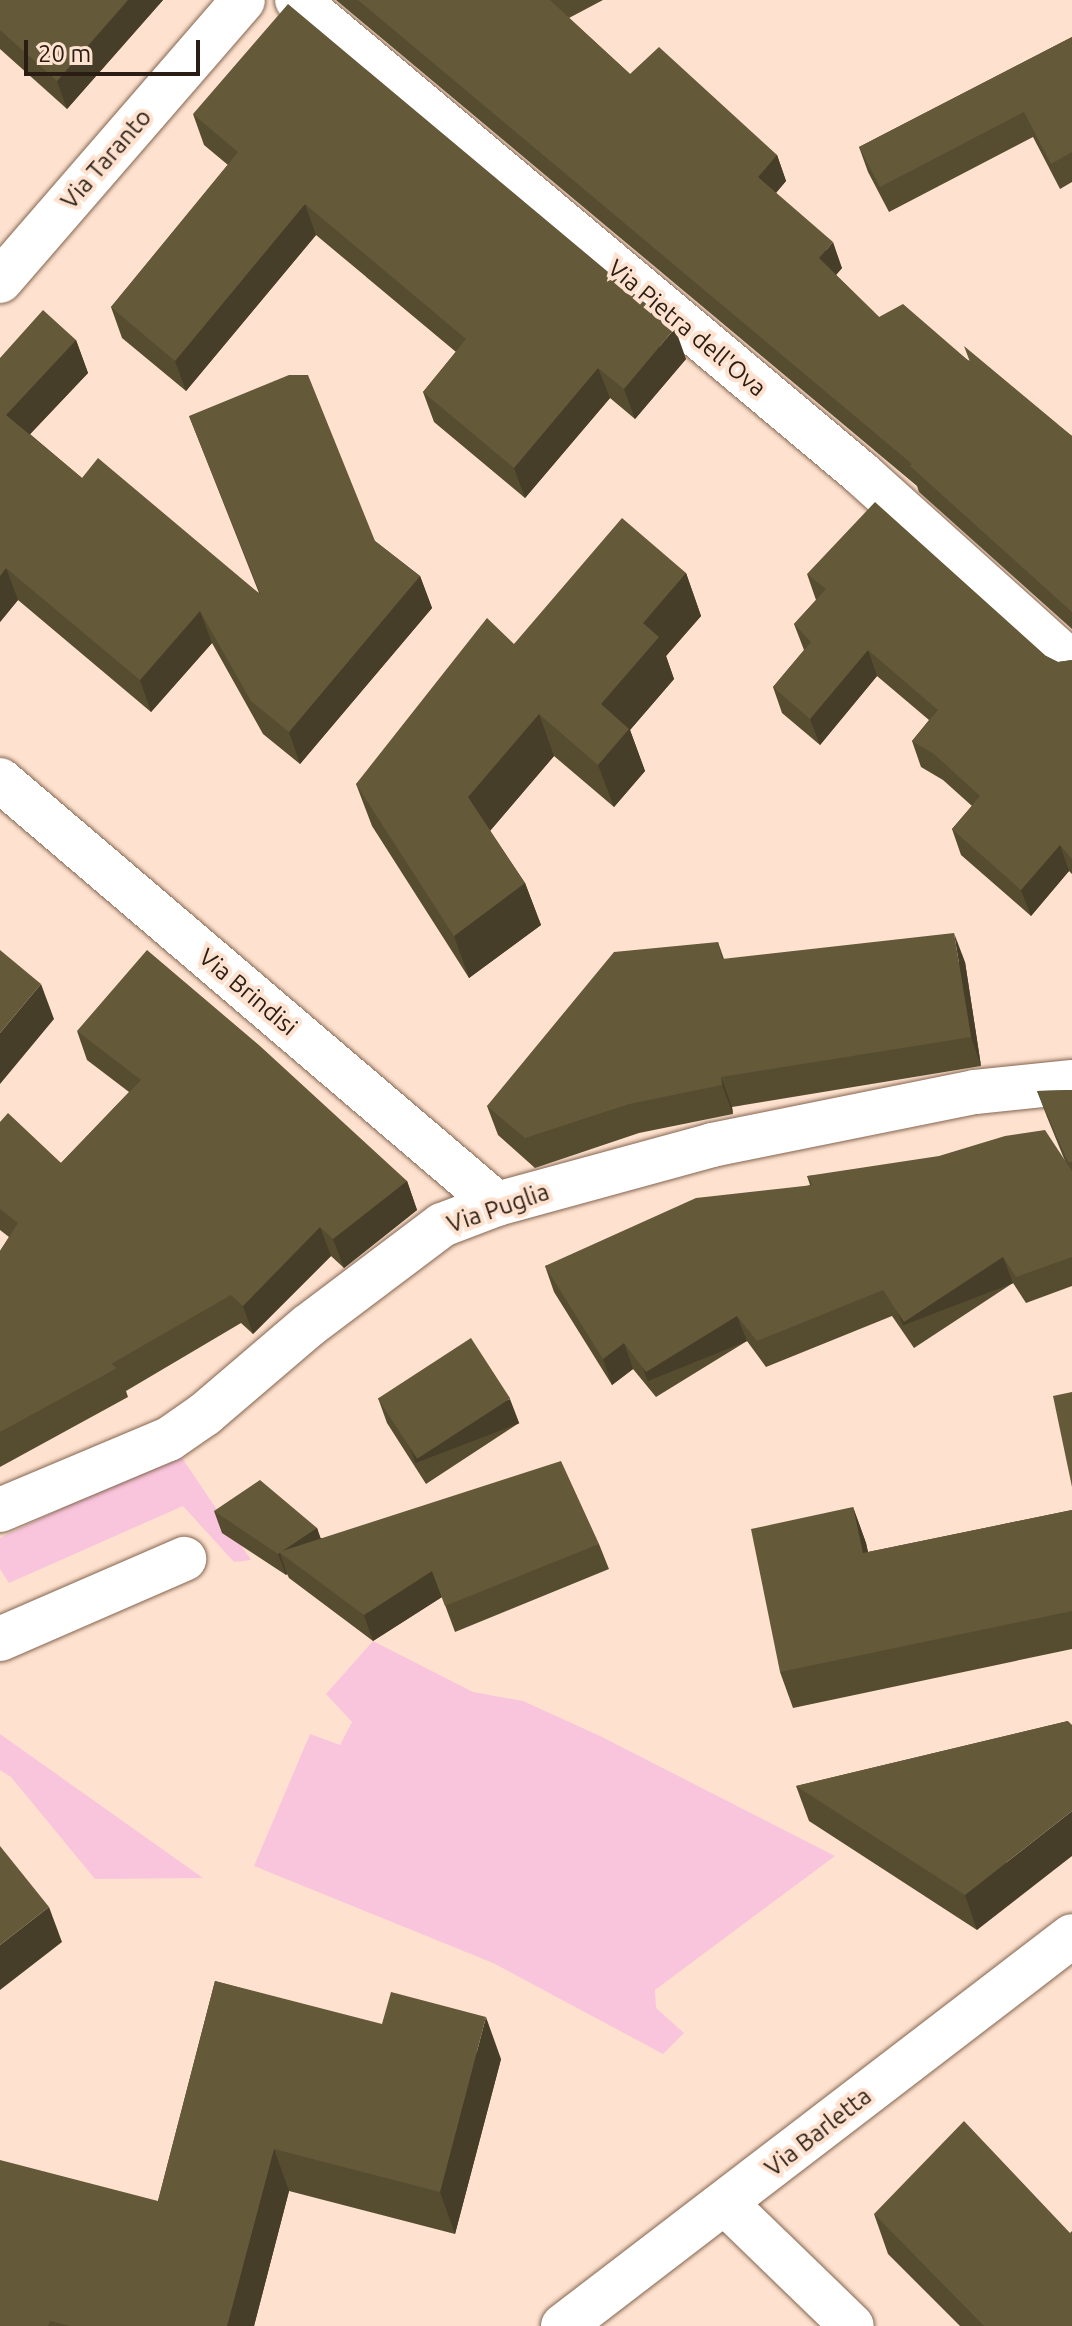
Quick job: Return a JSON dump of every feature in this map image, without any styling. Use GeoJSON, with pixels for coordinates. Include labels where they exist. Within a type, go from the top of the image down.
{"type":"FeatureCollection","features":[{"type":"Feature","properties":{"kind":"street","name":"Via Taranto"},"geometry":{"type":"LineString","coordinates":[[0,281],[243,0]]}},
{"type":"Feature","properties":{"kind":"street","name":"Via Pietra dell'Ova"},"geometry":{"type":"LineString","coordinates":[[297,0],[862,474],[1072,663]]}},
{"type":"Feature","properties":{"kind":"street","name":"Via Brindisi"},"geometry":{"type":"LineString","coordinates":[[0,780],[497,1204]]}},
{"type":"Feature","properties":{"kind":"street","name":"Via Puglia"},"geometry":{"type":"LineString","coordinates":[[0,1510],[169,1439],[205,1414],[308,1326],[442,1225],[497,1204],[712,1145],[975,1092],[1072,1082]]}},
{"type":"Feature","properties":{"kind":"street"},"geometry":{"type":"LineString","coordinates":[[0,1639],[184,1559]]}},
{"type":"Feature","properties":{"kind":"street","name":"Via Barletta"},"geometry":{"type":"LineString","coordinates":[[563,2326],[1072,1936]]}},
{"type":"Feature","properties":{"kind":"street"},"geometry":{"type":"LineString","coordinates":[[726,2204],[852,2326]]}},
{"type":"Feature","properties":{"kind":"shaded area"},"geometry":{"type":"Polygon","coordinates":[[[180,1455],[251,1560],[234,1562],[183,1506],[9,1583],[0,1569],[0,1538],[180,1455]]]}},
{"type":"Feature","properties":{"kind":"shaded area"},"geometry":{"type":"Polygon","coordinates":[[[373,1641],[473,1692],[523,1701],[600,1736],[835,1856],[655,1990],[656,2008],[684,2033],[663,2054],[493,1963],[254,1866],[310,1734],[340,1745],[352,1722],[326,1694],[373,1641]]]}},
{"type":"Feature","properties":{"kind":"shaded area"},"geometry":{"type":"Polygon","coordinates":[[[0,1734],[203,1878],[95,1879],[11,1777],[0,1770],[0,1734]]]}},
{"type":"Feature","properties":{"kind":"building"},"geometry":{"type":"Polygon","coordinates":[[[0,0],[128,0],[57,81],[0,30],[0,0]]]}},
{"type":"Feature","properties":{"kind":"building"},"geometry":{"type":"Polygon","coordinates":[[[358,0],[550,0],[630,74],[659,47],[777,155],[758,177],[833,242],[819,258],[879,317],[903,304],[970,362],[964,346],[1072,436],[1072,612],[910,466],[912,464],[358,0]]]}},
{"type":"Feature","properties":{"kind":"building"},"geometry":{"type":"Polygon","coordinates":[[[288,4],[675,328],[624,389],[598,368],[514,468],[423,392],[466,339],[305,204],[175,361],[111,307],[238,152],[193,114],[288,4]]]}},
{"type":"Feature","properties":{"kind":"building"},"geometry":{"type":"Polygon","coordinates":[[[1072,37],[1072,152],[1051,164],[1024,112],[880,187],[859,147],[1072,37]]]}},
{"type":"Feature","properties":{"kind":"building"},"geometry":{"type":"Polygon","coordinates":[[[43,310],[76,340],[6,415],[82,478],[98,458],[261,595],[189,416],[289,375],[308,375],[375,541],[420,576],[289,732],[251,701],[200,611],[140,680],[6,568],[0,576],[0,358],[43,310]]]}},
{"type":"Feature","properties":{"kind":"building"},"geometry":{"type":"Polygon","coordinates":[[[875,502],[1046,656],[1058,662],[1072,660],[1072,859],[1060,845],[1021,890],[952,829],[980,796],[934,754],[912,741],[938,710],[868,650],[810,719],[773,687],[811,642],[794,624],[826,589],[807,574],[875,502]]]}},
{"type":"Feature","properties":{"kind":"building"},"geometry":{"type":"Polygon","coordinates":[[[622,518],[686,573],[643,623],[659,637],[601,704],[629,729],[598,765],[539,714],[468,797],[525,883],[454,936],[356,784],[487,618],[514,644],[622,518]]]}},
{"type":"Feature","properties":{"kind":"building"},"geometry":{"type":"Polygon","coordinates":[[[954,933],[971,1037],[721,1077],[722,1085],[629,1104],[525,1138],[487,1106],[614,952],[718,942],[722,959],[954,933]]]}},
{"type":"Feature","properties":{"kind":"building"},"geometry":{"type":"Polygon","coordinates":[[[0,950],[41,984],[0,1033],[0,950]]]}},
{"type":"Feature","properties":{"kind":"building"},"geometry":{"type":"Polygon","coordinates":[[[147,950],[260,1046],[407,1181],[333,1239],[320,1227],[243,1306],[231,1295],[111,1364],[117,1368],[0,1432],[0,1251],[18,1223],[0,1209],[0,1122],[8,1113],[61,1163],[141,1080],[77,1031],[147,950]]]}},
{"type":"Feature","properties":{"kind":"building"},"geometry":{"type":"Polygon","coordinates":[[[1072,1090],[1072,1162],[1068,1162],[1037,1091],[1072,1090]]]}},
{"type":"Feature","properties":{"kind":"building"},"geometry":{"type":"Polygon","coordinates":[[[1045,1130],[1072,1171],[1072,1257],[1016,1277],[1003,1257],[904,1322],[883,1290],[757,1341],[737,1316],[646,1372],[624,1343],[603,1359],[545,1266],[696,1198],[813,1185],[807,1176],[939,1156],[1005,1136],[1045,1130]]]}},
{"type":"Feature","properties":{"kind":"building"},"geometry":{"type":"Polygon","coordinates":[[[471,1338],[510,1398],[417,1459],[378,1398],[471,1338]]]}},
{"type":"Feature","properties":{"kind":"building"},"geometry":{"type":"Polygon","coordinates":[[[1072,1392],[1072,1487],[1053,1396],[1072,1392]]]}},
{"type":"Feature","properties":{"kind":"building"},"geometry":{"type":"Polygon","coordinates":[[[561,1461],[599,1544],[445,1606],[432,1571],[364,1615],[279,1552],[561,1461]]]}},
{"type":"Feature","properties":{"kind":"building"},"geometry":{"type":"Polygon","coordinates":[[[260,1480],[317,1528],[278,1554],[214,1511],[260,1480]]]}},
{"type":"Feature","properties":{"kind":"building"},"geometry":{"type":"Polygon","coordinates":[[[853,1507],[863,1553],[1072,1510],[1072,1611],[780,1672],[751,1529],[853,1507]]]}},
{"type":"Feature","properties":{"kind":"building"},"geometry":{"type":"Polygon","coordinates":[[[1068,1721],[1072,1725],[1072,1811],[965,1895],[796,1786],[1068,1721]]]}},
{"type":"Feature","properties":{"kind":"building"},"geometry":{"type":"Polygon","coordinates":[[[0,1846],[49,1907],[0,1945],[0,1846]]]}},
{"type":"Feature","properties":{"kind":"building"},"geometry":{"type":"Polygon","coordinates":[[[215,1981],[382,2024],[391,1992],[486,2017],[440,2192],[274,2149],[227,2326],[70,2326],[50,2321],[48,2326],[0,2326],[0,2160],[158,2201],[215,1981]]]}},
{"type":"Feature","properties":{"kind":"building"},"geometry":{"type":"Polygon","coordinates":[[[964,2121],[1070,2233],[1072,2231],[1072,2326],[984,2326],[874,2214],[964,2121]]]}}]}
